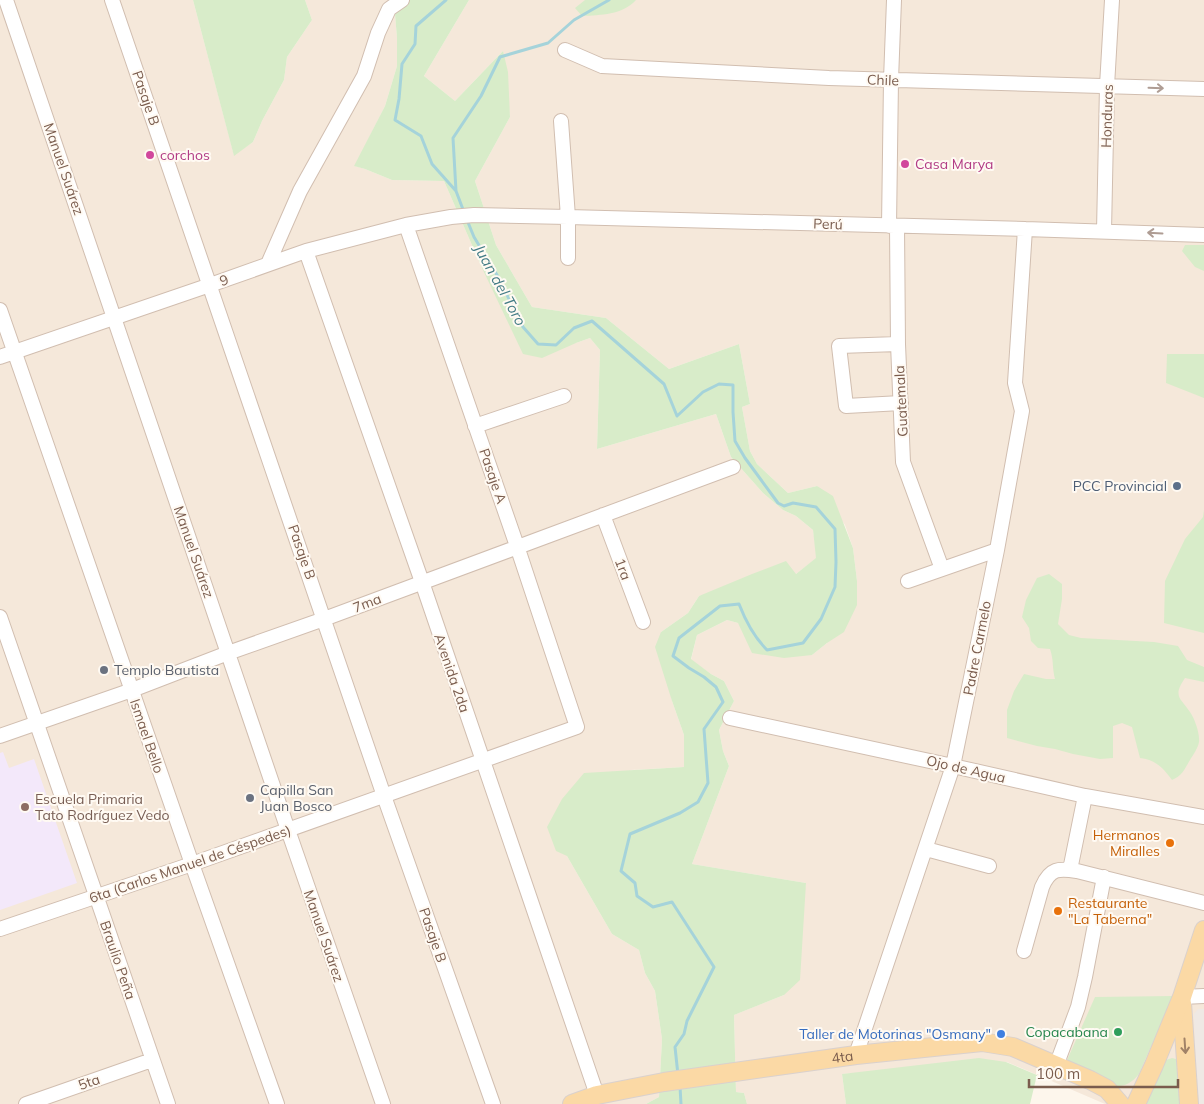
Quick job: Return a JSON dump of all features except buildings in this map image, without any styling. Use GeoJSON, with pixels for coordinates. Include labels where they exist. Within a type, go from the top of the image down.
{"type":"FeatureCollection","features":[{"type":"Feature","properties":{"kind":"main road"},"geometry":{"type":"LineString","coordinates":[[1136,1104],[1182,997],[1204,930]]}},
{"type":"Feature","properties":{"kind":"main road"},"geometry":{"type":"LineString","coordinates":[[1182,997],[1189,1104]]}},
{"type":"Feature","properties":{"kind":"main road","name":"4ta"},"geometry":{"type":"LineString","coordinates":[[572,1104],[597,1096],[664,1082],[856,1055],[982,1042],[1013,1047],[1090,1080],[1107,1089],[1120,1104]]}},
{"type":"Feature","properties":{"kind":"main road"},"geometry":{"type":"LineString","coordinates":[[1107,1089],[1123,1090],[1136,1086],[1148,1078]]}},
{"type":"Feature","properties":{"kind":"street","name":"Manuel Suárez"},"geometry":{"type":"LineString","coordinates":[[6,0],[383,1104]]}},
{"type":"Feature","properties":{"kind":"street","name":"Pasaje B"},"geometry":{"type":"LineString","coordinates":[[112,0],[384,796],[493,1104]]}},
{"type":"Feature","properties":{"kind":"street"},"geometry":{"type":"LineString","coordinates":[[268,264],[300,192],[364,76],[378,33],[389,9],[402,0]]}},
{"type":"Feature","properties":{"kind":"street","name":"Guatemala"},"geometry":{"type":"LineString","coordinates":[[894,0],[891,80],[893,226],[904,462],[942,569]]}},
{"type":"Feature","properties":{"kind":"street","name":"Honduras"},"geometry":{"type":"LineString","coordinates":[[1104,231],[1107,86],[1112,0]]}},
{"type":"Feature","properties":{"kind":"street","name":"Chile"},"geometry":{"type":"LineString","coordinates":[[565,50],[602,66],[891,80],[1204,89]]}},
{"type":"Feature","properties":{"kind":"street"},"geometry":{"type":"LineString","coordinates":[[561,121],[568,217],[568,258]]}},
{"type":"Feature","properties":{"kind":"street","name":"Perú"},"geometry":{"type":"LineString","coordinates":[[452,217],[474,215],[568,217],[1204,235]]}},
{"type":"Feature","properties":{"kind":"street","name":"9"},"geometry":{"type":"LineString","coordinates":[[0,357],[306,251],[406,225],[452,217]]}},
{"type":"Feature","properties":{"kind":"street","name":"Pasaje A"},"geometry":{"type":"LineString","coordinates":[[406,225],[517,546],[577,727]]}},
{"type":"Feature","properties":{"kind":"street","name":"Padre Carmelo"},"geometry":{"type":"LineString","coordinates":[[856,1055],[953,766],[997,550],[1022,410],[1015,383],[1025,229]]}},
{"type":"Feature","properties":{"kind":"street","name":"Avenida 2da"},"geometry":{"type":"LineString","coordinates":[[306,251],[422,582],[597,1096]]}},
{"type":"Feature","properties":{"kind":"street","name":"Ismael Bello"},"geometry":{"type":"LineString","coordinates":[[0,310],[277,1104]]}},
{"type":"Feature","properties":{"kind":"street"},"geometry":{"type":"LineString","coordinates":[[898,344],[839,346],[846,406],[901,403]]}},
{"type":"Feature","properties":{"kind":"street"},"geometry":{"type":"LineString","coordinates":[[475,426],[564,396]]}},
{"type":"Feature","properties":{"kind":"street","name":"7ma"},"geometry":{"type":"LineString","coordinates":[[0,736],[132,690],[733,467]]}},
{"type":"Feature","properties":{"kind":"street","name":"1ra"},"geometry":{"type":"LineString","coordinates":[[603,516],[643,622]]}},
{"type":"Feature","properties":{"kind":"street"},"geometry":{"type":"LineString","coordinates":[[908,581],[997,550]]}},
{"type":"Feature","properties":{"kind":"street","name":"Braulio Peña"},"geometry":{"type":"LineString","coordinates":[[0,617],[168,1104]]}},
{"type":"Feature","properties":{"kind":"street","name":"Ojo de Agua"},"geometry":{"type":"LineString","coordinates":[[730,718],[1085,796],[1204,817]]}},
{"type":"Feature","properties":{"kind":"street","name":"6ta (Carlos Manuel de Céspedes)"},"geometry":{"type":"LineString","coordinates":[[0,928],[192,864],[577,727]]}},
{"type":"Feature","properties":{"kind":"street"},"geometry":{"type":"LineString","coordinates":[[1070,870],[1085,796]]}},
{"type":"Feature","properties":{"kind":"street"},"geometry":{"type":"LineString","coordinates":[[926,849],[989,866]]}},
{"type":"Feature","properties":{"kind":"street"},"geometry":{"type":"LineString","coordinates":[[1024,951],[1046,878],[1054,871],[1062,868],[1204,903]]}},
{"type":"Feature","properties":{"kind":"street"},"geometry":{"type":"LineString","coordinates":[[1056,1066],[1078,1007],[1086,977],[1104,878]]}},
{"type":"Feature","properties":{"kind":"street"},"geometry":{"type":"LineString","coordinates":[[1182,997],[1204,996]]}},
{"type":"Feature","properties":{"kind":"street","name":"5ta"},"geometry":{"type":"LineString","coordinates":[[26,1104],[152,1060]]}},
{"type":"Feature","properties":{"kind":"shaded area"},"geometry":{"type":"Polygon","coordinates":[[[0,0],[193,0],[234,155],[253,142],[284,80],[287,57],[312,20],[305,0],[409,0],[395,14],[397,66],[385,106],[355,166],[392,180],[444,181],[482,268],[576,343],[590,338],[600,350],[597,449],[716,414],[731,457],[763,493],[783,510],[796,516],[813,530],[817,558],[796,574],[699,596],[688,613],[661,632],[672,701],[684,735],[684,767],[631,770],[567,856],[612,934],[639,950],[645,973],[655,991],[662,1039],[659,1097],[646,1104],[0,1104],[0,0]]]}},
{"type":"Feature","properties":{"kind":"shaded area"},"geometry":{"type":"Polygon","coordinates":[[[469,0],[1204,0],[1204,1104],[1105,1104],[1007,1062],[842,1074],[846,1104],[747,1104],[744,1093],[736,1092],[734,1015],[784,995],[806,883],[692,864],[729,766],[723,751],[719,730],[734,701],[724,681],[691,660],[697,635],[727,620],[812,655],[827,643],[857,581],[853,548],[845,525],[817,486],[788,493],[757,464],[750,451],[742,407],[750,404],[739,344],[669,369],[606,318],[532,307],[496,245],[475,181],[510,117],[503,51],[455,101],[424,76],[469,0]]]}},
{"type":"Feature","properties":{"kind":"shaded area","name":"Escuela Primaria Tato Rodríguez Vedo"},"geometry":{"type":"Polygon","coordinates":[[[3,752],[9,768],[34,759],[77,883],[0,910],[0,753],[3,752]]]}},
{"type":"Feature","properties":{"kind":"shaded area"},"geometry":{"type":"Polygon","coordinates":[[[1198,1009],[1204,1009],[1204,1104],[1197,1104],[1194,1014],[1198,1009]]]}},
{"type":"Feature","properties":{"kind":"green space"},"geometry":{"type":"Polygon","coordinates":[[[193,0],[305,0],[312,20],[287,57],[284,80],[253,142],[234,156],[193,0]]]}},
{"type":"Feature","properties":{"kind":"green space"},"geometry":{"type":"Polygon","coordinates":[[[409,0],[469,0],[424,76],[455,101],[503,51],[508,72],[510,117],[475,181],[496,245],[532,307],[606,318],[669,369],[739,344],[750,404],[742,407],[750,451],[757,464],[788,493],[817,486],[833,496],[853,548],[857,581],[857,605],[844,632],[812,655],[784,658],[752,653],[738,623],[727,620],[697,635],[691,659],[724,681],[734,701],[719,730],[723,751],[729,766],[692,864],[806,883],[800,980],[784,995],[734,1015],[736,1092],[744,1093],[747,1104],[646,1104],[659,1097],[662,1039],[655,991],[645,973],[639,950],[612,934],[567,856],[556,851],[547,827],[562,799],[584,773],[684,767],[684,735],[655,647],[661,632],[688,613],[699,596],[786,561],[796,574],[816,558],[813,530],[796,516],[783,510],[763,493],[731,457],[716,414],[597,449],[600,350],[590,338],[542,358],[523,354],[482,268],[444,181],[392,180],[354,166],[385,106],[397,66],[395,14],[409,0]]]}},
{"type":"Feature","properties":{"kind":"green space"},"geometry":{"type":"Polygon","coordinates":[[[585,0],[636,0],[618,11],[582,16],[575,8],[585,0]]]}},
{"type":"Feature","properties":{"kind":"green space"},"geometry":{"type":"Polygon","coordinates":[[[1185,245],[1204,245],[1204,271],[1195,267],[1182,251],[1185,245]]]}},
{"type":"Feature","properties":{"kind":"green space"},"geometry":{"type":"Polygon","coordinates":[[[1167,354],[1204,354],[1204,398],[1166,383],[1167,354]]]}},
{"type":"Feature","properties":{"kind":"green space"},"geometry":{"type":"Polygon","coordinates":[[[1204,510],[1204,633],[1164,623],[1165,581],[1185,539],[1203,517],[1204,510]]]}},
{"type":"Feature","properties":{"kind":"green space"},"geometry":{"type":"Polygon","coordinates":[[[1049,574],[1062,584],[1058,624],[1069,635],[1081,638],[1154,642],[1178,646],[1187,660],[1204,667],[1204,682],[1185,678],[1179,689],[1179,697],[1195,722],[1199,742],[1185,769],[1176,778],[1172,780],[1159,765],[1150,760],[1140,758],[1132,727],[1122,723],[1113,726],[1113,758],[1100,759],[1073,754],[1007,738],[1007,710],[1014,691],[1024,674],[1055,679],[1050,649],[1038,648],[1031,641],[1029,628],[1022,617],[1026,600],[1037,578],[1049,574]]]}},
{"type":"Feature","properties":{"kind":"green space","name":"Copacabana"},"geometry":{"type":"Polygon","coordinates":[[[1173,996],[1139,1074],[1128,1084],[1122,1086],[1109,1085],[1064,1067],[1095,997],[1173,996]]]}},
{"type":"Feature","properties":{"kind":"green space"},"geometry":{"type":"Polygon","coordinates":[[[979,1058],[1006,1062],[1037,1075],[1030,1104],[846,1104],[842,1074],[979,1058]]]}},
{"type":"Feature","properties":{"kind":"green space"},"geometry":{"type":"Polygon","coordinates":[[[1172,1058],[1180,1062],[1185,1104],[1143,1104],[1163,1063],[1172,1058]]]}},
{"type":"Feature","properties":{"kind":"waterway","name":"Juan del Toro"},"geometry":{"type":"LineString","coordinates":[[446,0],[416,26],[415,44],[402,64],[395,120],[421,136],[432,164],[456,191],[464,212]]}},
{"type":"Feature","properties":{"kind":"waterway"},"geometry":{"type":"LineString","coordinates":[[456,191],[453,138],[481,96],[500,57],[548,43],[574,20],[609,0]]}},
{"type":"Feature","properties":{"kind":"waterway","name":"Juan del Toro"},"geometry":{"type":"LineString","coordinates":[[467,220],[474,237],[497,275],[523,327],[538,344],[556,345],[574,328],[592,321],[664,384],[677,416],[703,392],[719,384],[733,385],[735,441],[745,458],[778,503],[784,506],[793,503],[816,507],[835,529],[835,587],[821,619],[803,643],[767,650],[751,629],[739,604],[720,606],[679,638],[673,656],[716,687],[723,702],[704,729],[708,783],[698,802],[680,813],[630,834],[621,871],[635,883],[637,896],[653,907],[672,902],[714,967],[687,1021],[684,1034],[675,1047],[678,1075]]}},
{"type":"Feature","properties":{"kind":"waterway","name":"Juan del Toro"},"geometry":{"type":"LineString","coordinates":[[680,1086],[681,1104]]}},
{"type":"Feature","properties":{"kind":"place","name":"corchos"},"geometry":{"type":"Point","coordinates":[150,155]}},
{"type":"Feature","properties":{"kind":"place","name":"Casa Marya"},"geometry":{"type":"Point","coordinates":[905,164]}},
{"type":"Feature","properties":{"kind":"place","name":"PCC Provincial"},"geometry":{"type":"Point","coordinates":[1177,486]}},
{"type":"Feature","properties":{"kind":"place","name":"Templo Bautista"},"geometry":{"type":"Point","coordinates":[104,670]}},
{"type":"Feature","properties":{"kind":"place","name":"Capilla San Juan Bosco"},"geometry":{"type":"Point","coordinates":[250,798]}},
{"type":"Feature","properties":{"kind":"place","name":"Escuela Primaria Tato Rodríguez Vedo"},"geometry":{"type":"Point","coordinates":[25,807]}},
{"type":"Feature","properties":{"kind":"place","name":"Hermanos Miralles"},"geometry":{"type":"Point","coordinates":[1170,843]}},
{"type":"Feature","properties":{"kind":"place","name":"Restaurante \"La Taberna\""},"geometry":{"type":"Point","coordinates":[1058,911]}},
{"type":"Feature","properties":{"kind":"place","name":"Copacabana"},"geometry":{"type":"Point","coordinates":[1118,1032]}},
{"type":"Feature","properties":{"kind":"place","name":"Taller de Motorinas \"Osmany\""},"geometry":{"type":"Point","coordinates":[1001,1034]}}]}
